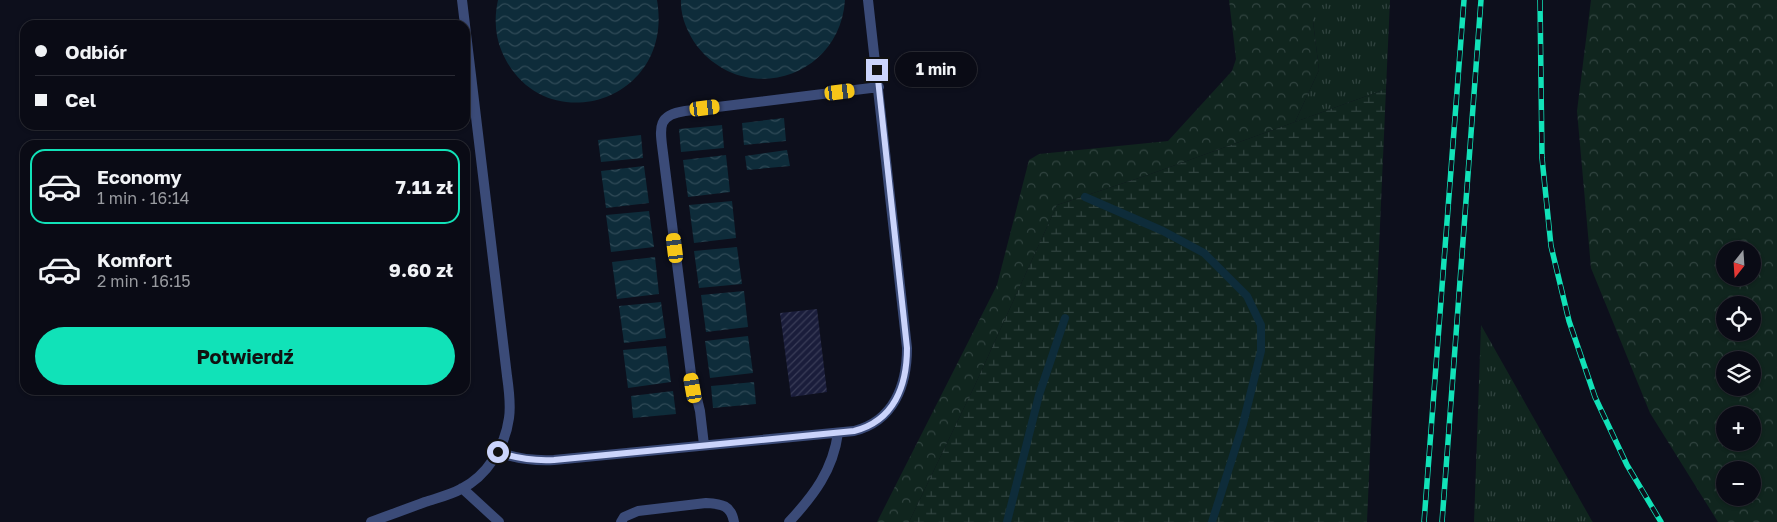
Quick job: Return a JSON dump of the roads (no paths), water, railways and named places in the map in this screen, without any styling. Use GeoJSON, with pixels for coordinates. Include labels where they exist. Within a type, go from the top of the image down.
{"type":"FeatureCollection","features":[{"type":"Feature","properties":{"kind":"lane"},"geometry":{"type":"LineString","coordinates":[[462,0],[464,20]]}},
{"type":"Feature","properties":{"kind":"lane"},"geometry":{"type":"LineString","coordinates":[[498,452],[513,458],[533,461],[838,433],[868,428],[882,419],[901,390],[905,377],[907,362],[906,330],[868,0]]}},
{"type":"Feature","properties":{"kind":"lane"},"geometry":{"type":"LineString","coordinates":[[371,522],[462,488],[476,480],[498,452],[505,436],[509,418],[509,397],[470,68]]}},
{"type":"Feature","properties":{"kind":"lane"},"geometry":{"type":"LineString","coordinates":[[704,445],[700,411],[690,374],[663,148],[662,125],[664,118],[670,114],[685,111],[879,88]]}},
{"type":"Feature","properties":{"kind":"lane"},"geometry":{"type":"LineString","coordinates":[[790,522],[819,486],[833,458],[838,433]]}},
{"type":"Feature","properties":{"kind":"lane"},"geometry":{"type":"LineString","coordinates":[[462,488],[499,522]]}},
{"type":"Feature","properties":{"kind":"lane"},"geometry":{"type":"LineString","coordinates":[[621,522],[624,517],[638,511],[706,503],[718,504],[727,508],[732,513],[734,522]]}},
{"type":"Feature","properties":{"kind":"water"},"geometry":{"type":"Polygon","coordinates":[[[498,0],[657,0],[657,36],[646,65],[626,86],[601,99],[573,103],[545,96],[521,80],[502,52],[498,40],[496,13],[498,0]]]}},
{"type":"Feature","properties":{"kind":"water"},"geometry":{"type":"Polygon","coordinates":[[[681,0],[845,0],[839,27],[827,49],[809,65],[787,75],[764,79],[740,76],[717,65],[697,46],[685,24],[681,0]]]}},
{"type":"Feature","properties":{"kind":"water"},"geometry":{"type":"Polygon","coordinates":[[[784,118],[786,141],[744,145],[742,123],[784,118]]]}},
{"type":"Feature","properties":{"kind":"water"},"geometry":{"type":"Polygon","coordinates":[[[722,125],[724,148],[681,152],[679,129],[722,125]]]}},
{"type":"Feature","properties":{"kind":"water"},"geometry":{"type":"Polygon","coordinates":[[[641,135],[643,158],[601,162],[598,140],[641,135]]]}},
{"type":"Feature","properties":{"kind":"water"},"geometry":{"type":"Polygon","coordinates":[[[787,150],[790,166],[747,170],[745,156],[787,150]]]}},
{"type":"Feature","properties":{"kind":"water"},"geometry":{"type":"Polygon","coordinates":[[[726,155],[730,192],[688,197],[683,160],[726,155]]]}},
{"type":"Feature","properties":{"kind":"water"},"geometry":{"type":"Polygon","coordinates":[[[644,166],[649,203],[606,208],[601,171],[644,166]]]}},
{"type":"Feature","properties":{"kind":"water"},"geometry":{"type":"Polygon","coordinates":[[[732,201],[736,238],[694,243],[689,205],[732,201]]]}},
{"type":"Feature","properties":{"kind":"water"},"geometry":{"type":"Polygon","coordinates":[[[649,211],[654,247],[611,252],[606,215],[649,211]]]}},
{"type":"Feature","properties":{"kind":"water"},"geometry":{"type":"Polygon","coordinates":[[[737,247],[742,284],[699,288],[694,251],[737,247]]]}},
{"type":"Feature","properties":{"kind":"water"},"geometry":{"type":"Polygon","coordinates":[[[655,257],[659,294],[617,299],[612,262],[655,257]]]}},
{"type":"Feature","properties":{"kind":"water"},"geometry":{"type":"Polygon","coordinates":[[[744,291],[748,327],[706,332],[701,295],[744,291]]]}},
{"type":"Feature","properties":{"kind":"water"},"geometry":{"type":"Polygon","coordinates":[[[661,302],[666,338],[624,343],[619,306],[661,302]]]}},
{"type":"Feature","properties":{"kind":"water"},"geometry":{"type":"Polygon","coordinates":[[[748,336],[753,373],[710,378],[705,341],[748,336]]]}},
{"type":"Feature","properties":{"kind":"water"},"geometry":{"type":"Polygon","coordinates":[[[666,346],[671,382],[628,388],[623,350],[666,346]]]}},
{"type":"Feature","properties":{"kind":"water"},"geometry":{"type":"Polygon","coordinates":[[[754,382],[756,404],[713,408],[711,386],[754,382]]]}},
{"type":"Feature","properties":{"kind":"water"},"geometry":{"type":"Polygon","coordinates":[[[673,391],[676,414],[633,418],[631,396],[673,391]]]}},
{"type":"Feature","properties":{"kind":"waterway"},"geometry":{"type":"LineString","coordinates":[[1085,197],[1163,231],[1204,253],[1247,296],[1261,325],[1261,351],[1243,424],[1212,522]]}},
{"type":"Feature","properties":{"kind":"waterway"},"geometry":{"type":"LineString","coordinates":[[1007,522],[1039,395],[1065,318]]}},
{"type":"Feature","properties":{"kind":"railway"},"geometry":{"type":"LineString","coordinates":[[1424,522],[1464,0]]}},
{"type":"Feature","properties":{"kind":"railway"},"geometry":{"type":"LineString","coordinates":[[1442,522],[1481,0]]}},
{"type":"Feature","properties":{"kind":"railway"},"geometry":{"type":"LineString","coordinates":[[1540,0],[1542,158],[1551,246],[1569,321],[1595,397],[1627,465],[1661,522]]}}]}
